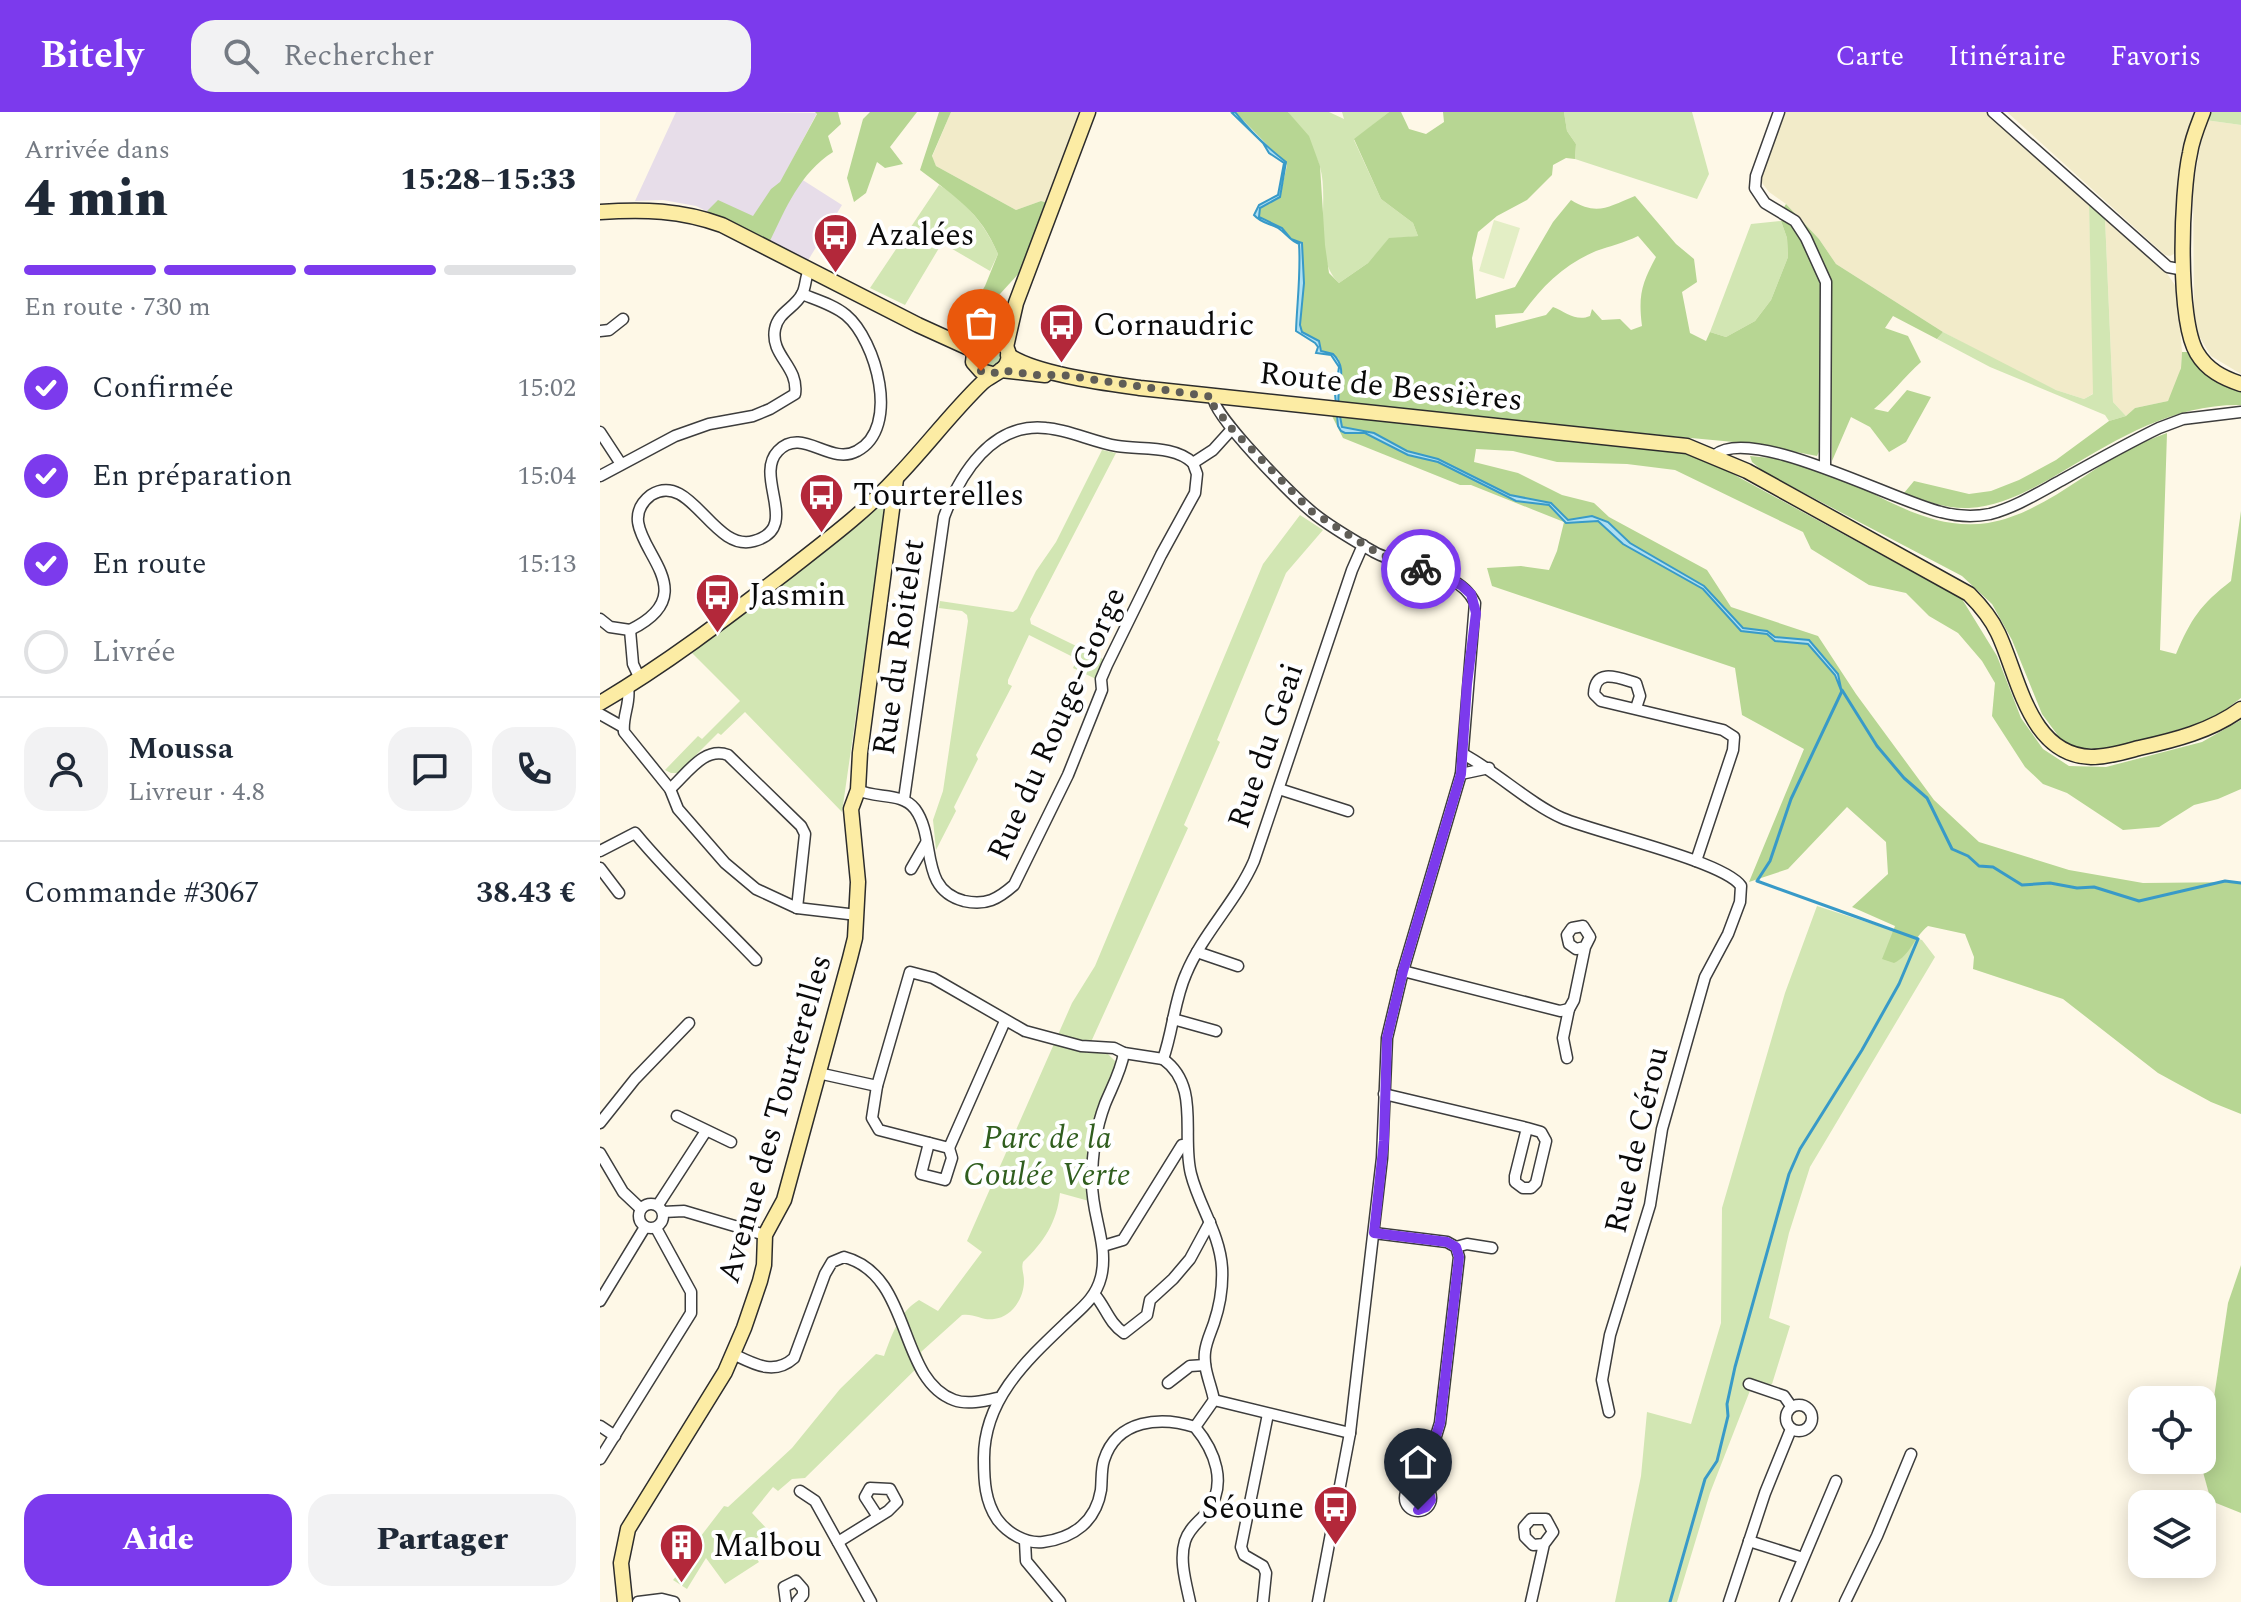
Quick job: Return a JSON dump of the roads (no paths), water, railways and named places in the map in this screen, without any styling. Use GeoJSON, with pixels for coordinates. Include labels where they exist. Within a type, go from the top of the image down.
{"type":"FeatureCollection","features":[{"type":"Feature","properties":{"kind":"street"},"geometry":{"type":"LineString","coordinates":[[941,425],[997,372],[1007,351],[1016,303],[1088,112]]}},
{"type":"Feature","properties":{"kind":"street"},"geometry":{"type":"LineString","coordinates":[[1779,112],[1756,176],[1755,188],[1765,203],[1795,221],[1826,282],[1825,467]]}},
{"type":"Feature","properties":{"kind":"street"},"geometry":{"type":"LineString","coordinates":[[1993,112],[2168,267],[2184,270]]}},
{"type":"Feature","properties":{"kind":"street"},"geometry":{"type":"LineString","coordinates":[[2203,112],[2190,150],[2185,180],[2184,270],[2188,329],[2196,351],[2217,374],[2241,384]]}},
{"type":"Feature","properties":{"kind":"street"},"geometry":{"type":"LineString","coordinates":[[600,212],[666,210],[722,225],[973,350]]}},
{"type":"Feature","properties":{"kind":"street"},"geometry":{"type":"LineString","coordinates":[[600,476],[675,436],[709,424],[753,416],[795,394],[796,382],[775,346],[775,329],[782,313],[802,294],[809,270]]}},
{"type":"Feature","properties":{"kind":"street"},"geometry":{"type":"LineString","coordinates":[[600,619],[610,627],[630,630],[655,615],[665,592],[638,538],[634,520],[639,507],[649,496],[668,491],[682,495],[728,539],[754,542],[771,530],[776,517],[777,506],[769,470],[778,451],[787,445],[805,442],[824,451],[845,455],[857,451],[873,434],[882,407],[880,387],[866,343],[848,316],[802,294]]}},
{"type":"Feature","properties":{"kind":"street"},"geometry":{"type":"LineString","coordinates":[[991,338],[1016,303]]}},
{"type":"Feature","properties":{"kind":"street"},"geometry":{"type":"LineString","coordinates":[[600,331],[609,330],[623,319]]}},
{"type":"Feature","properties":{"kind":"street"},"geometry":{"type":"LineString","coordinates":[[973,350],[982,340],[991,338],[997,339],[1007,351]]}},
{"type":"Feature","properties":{"kind":"street"},"geometry":{"type":"LineString","coordinates":[[600,703],[712,629],[839,530],[896,479],[941,425],[971,380],[976,367],[973,350]]}},
{"type":"Feature","properties":{"kind":"street","name":"Route de Bessières"},"geometry":{"type":"LineString","coordinates":[[1007,351],[1018,361],[1060,375]]}},
{"type":"Feature","properties":{"kind":"street"},"geometry":{"type":"LineString","coordinates":[[976,367],[981,371],[997,372]]}},
{"type":"Feature","properties":{"kind":"street","name":"Route de Bessières"},"geometry":{"type":"LineString","coordinates":[[997,372],[1060,375],[1213,397],[1687,446],[1715,455],[1969,594],[1997,630],[2027,706],[2040,730],[2052,742],[2071,753],[2106,756],[2149,746],[2216,725],[2241,709]]}},
{"type":"Feature","properties":{"kind":"street"},"geometry":{"type":"LineString","coordinates":[[1213,397],[1213,405],[1232,429],[1311,511],[1379,554],[1451,579],[1471,594],[1476,613],[1461,774],[1403,971],[1387,1038],[1384,1141],[1350,1433],[1318,1602]]}},
{"type":"Feature","properties":{"kind":"street"},"geometry":{"type":"LineString","coordinates":[[1715,455],[1735,448],[1773,453],[1825,467],[1917,507],[1946,514],[1987,514],[2022,502],[2159,428],[2183,419],[2241,412]]}},
{"type":"Feature","properties":{"kind":"street","name":"Rue du Roitelet"},"geometry":{"type":"LineString","coordinates":[[904,799],[944,517],[962,476],[999,438],[1035,427],[1062,431],[1114,446],[1171,452],[1187,457],[1193,463]]}},
{"type":"Feature","properties":{"kind":"street"},"geometry":{"type":"LineString","coordinates":[[1193,463],[1213,450],[1232,429]]}},
{"type":"Feature","properties":{"kind":"street"},"geometry":{"type":"LineString","coordinates":[[600,432],[621,464]]}},
{"type":"Feature","properties":{"kind":"street","name":"Rue du Rouge-Gorge"},"geometry":{"type":"LineString","coordinates":[[904,799],[914,807],[921,821],[927,840],[930,870],[946,893],[979,904],[1000,897],[1014,885],[1068,775],[1102,690],[1101,679],[1107,665],[1195,493],[1197,474],[1193,463]]}},
{"type":"Feature","properties":{"kind":"street","name":"Avenue des Tourterelles"},"geometry":{"type":"LineString","coordinates":[[625,1602],[621,1563],[628,1529],[725,1372],[760,1281],[765,1235],[784,1200],[850,958],[857,915],[858,882],[851,809],[858,790],[860,753],[896,479]]}},
{"type":"Feature","properties":{"kind":"street","name":"Rue du Geai"},"geometry":{"type":"LineString","coordinates":[[1163,1059],[1186,974],[1197,952],[1247,878],[1363,545]]}},
{"type":"Feature","properties":{"kind":"street"},"geometry":{"type":"LineString","coordinates":[[623,727],[634,683],[630,630]]}},
{"type":"Feature","properties":{"kind":"street"},"geometry":{"type":"LineString","coordinates":[[1463,754],[1562,818],[1696,861],[1733,750],[1734,737],[1723,730],[1601,701],[1594,694],[1594,685],[1600,677],[1608,675],[1636,683],[1640,696],[1636,708]]}},
{"type":"Feature","properties":{"kind":"street"},"geometry":{"type":"LineString","coordinates":[[600,714],[623,727],[629,739],[670,789],[678,809],[725,863],[756,889],[797,908],[857,915]]}},
{"type":"Feature","properties":{"kind":"street"},"geometry":{"type":"LineString","coordinates":[[670,789],[707,754],[718,751],[728,755],[801,826],[805,834],[797,908]]}},
{"type":"Feature","properties":{"kind":"street"},"geometry":{"type":"LineString","coordinates":[[1461,774],[1489,768]]}},
{"type":"Feature","properties":{"kind":"street"},"geometry":{"type":"LineString","coordinates":[[1279,789],[1348,811]]}},
{"type":"Feature","properties":{"kind":"street"},"geometry":{"type":"LineString","coordinates":[[858,790],[904,799]]}},
{"type":"Feature","properties":{"kind":"street"},"geometry":{"type":"LineString","coordinates":[[600,851],[635,833],[670,876],[756,960]]}},
{"type":"Feature","properties":{"kind":"street"},"geometry":{"type":"LineString","coordinates":[[911,869],[927,840]]}},
{"type":"Feature","properties":{"kind":"street","name":"Rue de Cérou"},"geometry":{"type":"LineString","coordinates":[[1609,1412],[1602,1380],[1610,1335],[1650,1205],[1662,1129],[1705,977],[1728,934],[1740,902],[1741,886],[1729,875],[1696,861]]}},
{"type":"Feature","properties":{"kind":"street"},"geometry":{"type":"LineString","coordinates":[[600,868],[619,893]]}},
{"type":"Feature","properties":{"kind":"street"},"geometry":{"type":"LineString","coordinates":[[1567,1058],[1563,1038],[1585,947]]}},
{"type":"Feature","properties":{"kind":"street"},"geometry":{"type":"LineString","coordinates":[[1197,952],[1238,966]]}},
{"type":"Feature","properties":{"kind":"street"},"geometry":{"type":"LineString","coordinates":[[1403,971],[1560,1011],[1569,1009]]}},
{"type":"Feature","properties":{"kind":"street"},"geometry":{"type":"LineString","coordinates":[[949,1148],[879,1130],[872,1118],[877,1086],[910,972],[933,978],[1025,1031],[1081,1046],[1114,1048],[1124,1053],[1163,1059],[1170,1064],[1184,1088],[1192,1178],[1221,1257],[1222,1287],[1205,1351],[1205,1365],[1214,1400],[1195,1427]]}},
{"type":"Feature","properties":{"kind":"street"},"geometry":{"type":"LineString","coordinates":[[1173,1019],[1216,1031]]}},
{"type":"Feature","properties":{"kind":"street"},"geometry":{"type":"LineString","coordinates":[[929,1143],[921,1174],[945,1180],[952,1158],[949,1148],[1005,1021]]}},
{"type":"Feature","properties":{"kind":"street"},"geometry":{"type":"LineString","coordinates":[[600,1123],[635,1079],[689,1023]]}},
{"type":"Feature","properties":{"kind":"street"},"geometry":{"type":"LineString","coordinates":[[1124,1053],[1104,1106],[1094,1146],[1091,1183],[1103,1246],[1102,1275],[1095,1295],[1029,1357],[997,1398],[984,1450],[984,1480],[988,1502],[998,1521],[1011,1533],[1036,1543],[1064,1537],[1078,1531],[1095,1512],[1105,1457],[1112,1444],[1128,1429],[1137,1424],[1168,1420],[1195,1427],[1213,1454],[1218,1483],[1209,1509],[1190,1529],[1185,1540],[1184,1569],[1190,1602]]}},
{"type":"Feature","properties":{"kind":"street"},"geometry":{"type":"LineString","coordinates":[[818,1073],[877,1086]]}},
{"type":"Feature","properties":{"kind":"street"},"geometry":{"type":"LineString","coordinates":[[1384,1094],[1527,1128],[1541,1132],[1546,1141],[1536,1183],[1531,1188],[1523,1188],[1515,1182],[1527,1128]]}},
{"type":"Feature","properties":{"kind":"street"},"geometry":{"type":"LineString","coordinates":[[677,1116],[731,1142]]}},
{"type":"Feature","properties":{"kind":"street"},"geometry":{"type":"LineString","coordinates":[[660,1209],[706,1131]]}},
{"type":"Feature","properties":{"kind":"street"},"geometry":{"type":"LineString","coordinates":[[1103,1246],[1123,1240],[1182,1145],[1187,1145]]}},
{"type":"Feature","properties":{"kind":"street"},"geometry":{"type":"LineString","coordinates":[[600,1153],[623,1192],[641,1209]]}},
{"type":"Feature","properties":{"kind":"street"},"geometry":{"type":"LineString","coordinates":[[600,1459],[691,1313],[691,1292],[651,1228],[639,1219],[641,1209],[649,1204],[660,1209],[684,1211],[765,1235]]}},
{"type":"Feature","properties":{"kind":"street"},"geometry":{"type":"LineString","coordinates":[[600,1301],[651,1228],[664,1219],[660,1209]]}},
{"type":"Feature","properties":{"kind":"street"},"geometry":{"type":"LineString","coordinates":[[1095,1295],[1106,1308],[1115,1327],[1124,1333],[1147,1315],[1150,1300],[1190,1259],[1210,1222]]}},
{"type":"Feature","properties":{"kind":"street"},"geometry":{"type":"LineString","coordinates":[[1374,1233],[1447,1242],[1456,1247],[1459,1257],[1440,1423],[1421,1485]]}},
{"type":"Feature","properties":{"kind":"street"},"geometry":{"type":"LineString","coordinates":[[1456,1247],[1467,1244],[1492,1248]]}},
{"type":"Feature","properties":{"kind":"street"},"geometry":{"type":"LineString","coordinates":[[733,1354],[761,1367],[777,1369],[787,1365],[794,1358],[825,1274],[832,1262],[844,1257],[865,1266],[882,1285],[930,1385],[955,1401],[979,1402],[997,1398]]}},
{"type":"Feature","properties":{"kind":"street"},"geometry":{"type":"LineString","coordinates":[[1168,1383],[1190,1366],[1205,1365]]}},
{"type":"Feature","properties":{"kind":"street"},"geometry":{"type":"LineString","coordinates":[[1749,1384],[1784,1396],[1791,1406]]}},
{"type":"Feature","properties":{"kind":"street"},"geometry":{"type":"LineString","coordinates":[[1214,1400],[1350,1433]]}},
{"type":"Feature","properties":{"kind":"street"},"geometry":{"type":"LineString","coordinates":[[1791,1406],[1800,1404],[1808,1408],[1812,1420],[1804,1430],[1791,1429]]}},
{"type":"Feature","properties":{"kind":"street"},"geometry":{"type":"LineString","coordinates":[[1791,1406],[1785,1418],[1791,1429]]}},
{"type":"Feature","properties":{"kind":"street"},"geometry":{"type":"LineString","coordinates":[[1263,1602],[1266,1573],[1263,1566],[1244,1555],[1241,1547],[1268,1414]]}},
{"type":"Feature","properties":{"kind":"street"},"geometry":{"type":"LineString","coordinates":[[600,1426],[615,1436]]}},
{"type":"Feature","properties":{"kind":"street"},"geometry":{"type":"LineString","coordinates":[[1729,1602],[1778,1455],[1791,1429]]}},
{"type":"Feature","properties":{"kind":"street"},"geometry":{"type":"LineString","coordinates":[[1845,1602],[1911,1454]]}},
{"type":"Feature","properties":{"kind":"street"},"geometry":{"type":"LineString","coordinates":[[1785,1602],[1836,1481]]}},
{"type":"Feature","properties":{"kind":"street"},"geometry":{"type":"LineString","coordinates":[[800,1491],[815,1501],[871,1602]]}},
{"type":"Feature","properties":{"kind":"street"},"geometry":{"type":"LineString","coordinates":[[838,1542],[878,1517]]}},
{"type":"Feature","properties":{"kind":"street"},"geometry":{"type":"LineString","coordinates":[[1025,1541],[1026,1561],[1060,1602]]}},
{"type":"Feature","properties":{"kind":"street"},"geometry":{"type":"LineString","coordinates":[[1749,1541],[1803,1558]]}},
{"type":"Feature","properties":{"kind":"street"},"geometry":{"type":"LineString","coordinates":[[1531,1602],[1544,1544]]}},
{"type":"Feature","properties":{"kind":"street"},"geometry":{"type":"LineString","coordinates":[[786,1602],[784,1587],[796,1581],[803,1592],[797,1602]]}},
{"type":"Feature","properties":{"kind":"street"},"geometry":{"type":"LineString","coordinates":[[638,1602],[662,1599],[674,1602]]}},
{"type":"Feature","properties":{"kind":"water"},"geometry":{"type":"Polygon","coordinates":[[[1235,112],[1286,162],[1280,197],[1260,208],[1259,217],[1282,228],[1291,239],[1302,243],[1304,283],[1300,325],[1302,332],[1319,341],[1321,351],[1333,354],[1341,367],[1338,400],[1342,427],[1374,433],[1407,451],[1438,459],[1510,495],[1551,503],[1568,520],[1592,516],[1608,522],[1630,543],[1704,586],[1743,628],[1767,631],[1775,637],[1809,640],[1838,674],[1842,693],[1835,675],[1808,644],[1775,641],[1767,634],[1741,631],[1703,589],[1623,544],[1598,521],[1566,523],[1549,505],[1516,501],[1438,462],[1408,455],[1365,433],[1341,431],[1335,394],[1339,367],[1331,355],[1316,353],[1318,347],[1315,343],[1296,331],[1299,244],[1293,241],[1278,228],[1254,215],[1259,205],[1278,195],[1284,163],[1269,153],[1232,113],[1235,112]]]}},
{"type":"Feature","properties":{"kind":"waterway"},"geometry":{"type":"LineString","coordinates":[[1842,690],[1877,746],[1904,778],[1927,798],[1952,849],[1968,856],[1979,866],[1993,867],[2022,885],[2050,883],[2077,888],[2094,887],[2139,901],[2225,881],[2241,883]]}},
{"type":"Feature","properties":{"kind":"waterway"},"geometry":{"type":"LineString","coordinates":[[1670,1602],[1705,1479],[1717,1461],[1735,1367],[1789,1174],[1800,1149],[1899,984],[1918,939],[1757,881],[1770,861],[1791,799],[1842,691]]}},
{"type":"Feature","properties":{"kind":"place","name":"Azalées"},"geometry":{"type":"Point","coordinates":[835,274]}},
{"type":"Feature","properties":{"kind":"place","name":"Cornaudric"},"geometry":{"type":"Point","coordinates":[1062,364]}},
{"type":"Feature","properties":{"kind":"place","name":"Tourterelles"},"geometry":{"type":"Point","coordinates":[822,534]}},
{"type":"Feature","properties":{"kind":"place","name":"Jasmin"},"geometry":{"type":"Point","coordinates":[718,634]}},
{"type":"Feature","properties":{"kind":"place","name":"Séoune"},"geometry":{"type":"Point","coordinates":[1335,1547]}},
{"type":"Feature","properties":{"kind":"place","name":"Malbou"},"geometry":{"type":"Point","coordinates":[682,1585]}},
{"type":"Feature","properties":{"kind":"park label","name":"Parc de la Coulée Verte"},"geometry":{"type":"Point","coordinates":[1047,1156]}}]}
